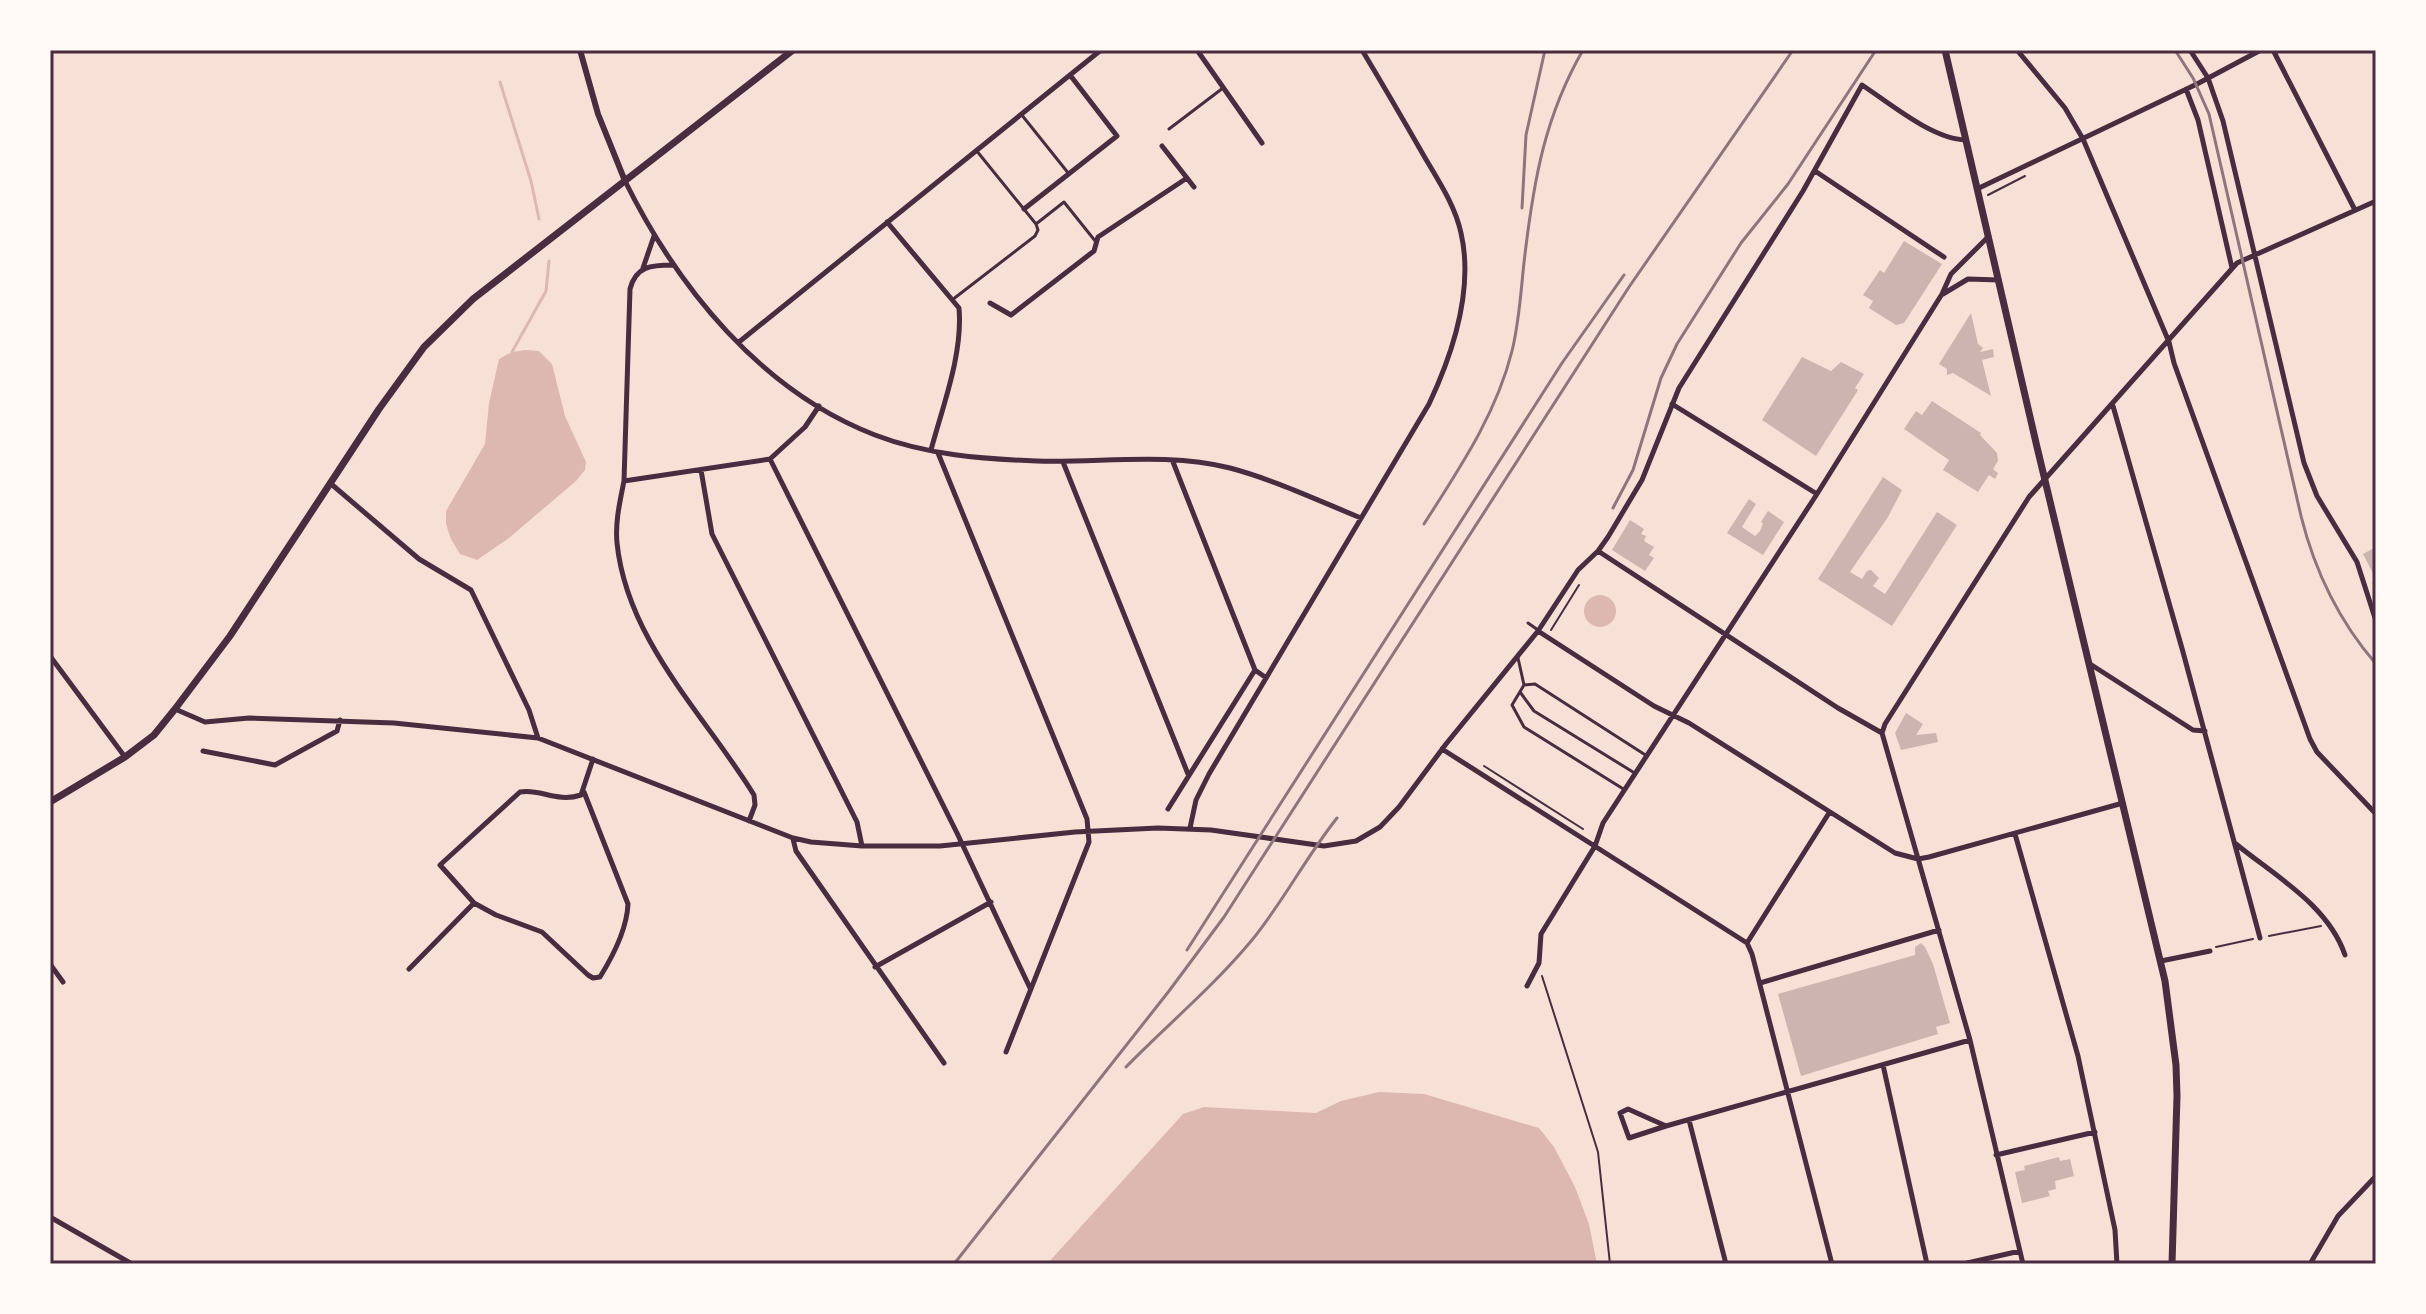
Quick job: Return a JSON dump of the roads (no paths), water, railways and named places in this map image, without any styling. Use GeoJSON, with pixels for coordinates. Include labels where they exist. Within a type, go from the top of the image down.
{"type":"FeatureCollection","features":[{"type":"Feature","properties":{"kind":"main road"},"geometry":{"type":"LineString","coordinates":[[50,802],[125,757],[154,735],[230,636],[379,409],[440,329],[473,299],[793,50]]}},
{"type":"Feature","properties":{"kind":"main road"},"geometry":{"type":"LineString","coordinates":[[1945,50],[2044,478],[2161,961],[2174,1050],[2177,1096],[2172,1264]]}},
{"type":"Feature","properties":{"kind":"street"},"geometry":{"type":"LineString","coordinates":[[580,50],[598,114],[625,181],[674,265],[708,313],[771,372],[819,406],[877,435],[934,451],[986,459],[1173,461],[1229,468],[1361,519]]}},
{"type":"Feature","properties":{"kind":"street"},"geometry":{"type":"LineString","coordinates":[[739,342],[1101,50]]}},
{"type":"Feature","properties":{"kind":"street"},"geometry":{"type":"LineString","coordinates":[[1197,50],[1262,143]]}},
{"type":"Feature","properties":{"kind":"street"},"geometry":{"type":"LineString","coordinates":[[1190,828],[1199,792],[1429,404],[1444,372],[1461,311],[1465,260],[1461,234],[1446,194],[1362,50]]}},
{"type":"Feature","properties":{"kind":"street"},"geometry":{"type":"LineString","coordinates":[[2017,50],[2065,108],[2083,139],[2169,342],[2310,739],[2317,752],[2376,814]]}},
{"type":"Feature","properties":{"kind":"street"},"geometry":{"type":"LineString","coordinates":[[2190,50],[2208,78],[2227,134],[2304,463],[2317,496],[2357,562],[2376,621]]}},
{"type":"Feature","properties":{"kind":"street"},"geometry":{"type":"LineString","coordinates":[[1977,189],[2261,50]]}},
{"type":"Feature","properties":{"kind":"street"},"geometry":{"type":"LineString","coordinates":[[2273,50],[2355,210]]}},
{"type":"Feature","properties":{"kind":"street"},"geometry":{"type":"LineString","coordinates":[[1024,209],[1117,136],[1070,75]]}},
{"type":"Feature","properties":{"kind":"street"},"geometry":{"type":"LineString","coordinates":[[175,709],[205,722],[249,718],[340,720],[538,738],[793,838],[811,842],[862,846],[963,845],[1089,830],[1190,828],[1324,846],[1356,841],[1369,835],[1390,817],[1538,631],[1578,570],[1598,551],[1642,480],[1672,404],[1815,171],[1862,85],[1934,131],[1966,140]]}},
{"type":"Feature","properties":{"kind":"street"},"geometry":{"type":"LineString","coordinates":[[2186,89],[2198,120],[2232,269]]}},
{"type":"Feature","properties":{"kind":"street"},"geometry":{"type":"LineString","coordinates":[[1162,146],[1194,187]]}},
{"type":"Feature","properties":{"kind":"street"},"geometry":{"type":"LineString","coordinates":[[1815,171],[1944,257]]}},
{"type":"Feature","properties":{"kind":"street"},"geometry":{"type":"LineString","coordinates":[[990,303],[1011,315],[1094,251],[1098,237],[1187,178]]}},
{"type":"Feature","properties":{"kind":"street"},"geometry":{"type":"LineString","coordinates":[[2023,1264],[1970,1040],[1882,733],[2029,497],[2237,263],[2376,201]]}},
{"type":"Feature","properties":{"kind":"street"},"geometry":{"type":"LineString","coordinates":[[887,222],[959,308],[960,325],[934,451],[1089,830],[1089,842],[1006,1052]]}},
{"type":"Feature","properties":{"kind":"street"},"geometry":{"type":"LineString","coordinates":[[654,235],[643,268],[632,281],[629,298],[624,481],[618,510],[617,543],[628,588],[644,629],[666,670],[754,795],[755,805],[749,821]]}},
{"type":"Feature","properties":{"kind":"street"},"geometry":{"type":"LineString","coordinates":[[1527,986],[1539,963],[1541,934],[1595,846],[1603,823],[1817,494],[1942,294],[1951,274],[1988,237]]}},
{"type":"Feature","properties":{"kind":"street"},"geometry":{"type":"LineString","coordinates":[[643,268],[674,265]]}},
{"type":"Feature","properties":{"kind":"street"},"geometry":{"type":"LineString","coordinates":[[1942,294],[1973,278],[1999,280]]}},
{"type":"Feature","properties":{"kind":"street"},"geometry":{"type":"LineString","coordinates":[[1672,404],[1817,494]]}},
{"type":"Feature","properties":{"kind":"street"},"geometry":{"type":"LineString","coordinates":[[2113,405],[2205,731],[2257,938]]}},
{"type":"Feature","properties":{"kind":"street"},"geometry":{"type":"LineString","coordinates":[[624,481],[770,459],[805,427],[819,406]]}},
{"type":"Feature","properties":{"kind":"street"},"geometry":{"type":"LineString","coordinates":[[770,459],[963,845],[1030,988]]}},
{"type":"Feature","properties":{"kind":"street"},"geometry":{"type":"LineString","coordinates":[[1173,461],[1255,670],[1265,677]]}},
{"type":"Feature","properties":{"kind":"street"},"geometry":{"type":"LineString","coordinates":[[1063,462],[1188,774]]}},
{"type":"Feature","properties":{"kind":"street"},"geometry":{"type":"LineString","coordinates":[[701,470],[712,534],[857,822],[862,846]]}},
{"type":"Feature","properties":{"kind":"street"},"geometry":{"type":"LineString","coordinates":[[330,483],[419,559],[471,590],[529,710],[538,738]]}},
{"type":"Feature","properties":{"kind":"street"},"geometry":{"type":"LineString","coordinates":[[1598,551],[1726,636],[1882,733]]}},
{"type":"Feature","properties":{"kind":"street"},"geometry":{"type":"LineString","coordinates":[[1538,631],[1895,853],[1918,859],[2123,803]]}},
{"type":"Feature","properties":{"kind":"street"},"geometry":{"type":"LineString","coordinates":[[50,656],[125,757]]}},
{"type":"Feature","properties":{"kind":"street"},"geometry":{"type":"LineString","coordinates":[[2089,664],[2193,730],[2205,731]]}},
{"type":"Feature","properties":{"kind":"street"},"geometry":{"type":"LineString","coordinates":[[1168,809],[1255,670]]}},
{"type":"Feature","properties":{"kind":"street"},"geometry":{"type":"LineString","coordinates":[[203,751],[275,765],[337,731],[340,720]]}},
{"type":"Feature","properties":{"kind":"street"},"geometry":{"type":"LineString","coordinates":[[1442,749],[1747,943],[1789,1092],[1832,1264]]}},
{"type":"Feature","properties":{"kind":"street"},"geometry":{"type":"LineString","coordinates":[[584,792],[578,796],[556,798],[520,792],[440,865],[474,903],[496,915],[542,932],[593,978],[600,977],[617,943],[628,915],[628,904],[584,792],[593,759]]}},
{"type":"Feature","properties":{"kind":"street"},"geometry":{"type":"LineString","coordinates":[[1747,943],[1829,813]]}},
{"type":"Feature","properties":{"kind":"street"},"geometry":{"type":"LineString","coordinates":[[2015,834],[2078,1056],[2115,1230],[2117,1264]]}},
{"type":"Feature","properties":{"kind":"street"},"geometry":{"type":"LineString","coordinates":[[793,838],[796,851],[944,1063]]}},
{"type":"Feature","properties":{"kind":"street"},"geometry":{"type":"LineString","coordinates":[[2235,843],[2320,911],[2335,931],[2345,955]]}},
{"type":"Feature","properties":{"kind":"street"},"geometry":{"type":"LineString","coordinates":[[875,967],[991,902]]}},
{"type":"Feature","properties":{"kind":"street"},"geometry":{"type":"LineString","coordinates":[[409,969],[474,903]]}},
{"type":"Feature","properties":{"kind":"street"},"geometry":{"type":"LineString","coordinates":[[1760,983],[1939,930]]}},
{"type":"Feature","properties":{"kind":"street"},"geometry":{"type":"LineString","coordinates":[[2161,961],[2212,949]]}},
{"type":"Feature","properties":{"kind":"street"},"geometry":{"type":"LineString","coordinates":[[50,964],[63,982]]}},
{"type":"Feature","properties":{"kind":"street"},"geometry":{"type":"LineString","coordinates":[[1666,1126],[1628,1109],[1620,1113],[1629,1138],[1970,1040]]}},
{"type":"Feature","properties":{"kind":"street"},"geometry":{"type":"LineString","coordinates":[[1883,1065],[1927,1264]]}},
{"type":"Feature","properties":{"kind":"street"},"geometry":{"type":"LineString","coordinates":[[1689,1120],[1726,1264]]}},
{"type":"Feature","properties":{"kind":"street"},"geometry":{"type":"LineString","coordinates":[[1996,1155],[2095,1132]]}},
{"type":"Feature","properties":{"kind":"street"},"geometry":{"type":"LineString","coordinates":[[2310,1264],[2338,1216],[2376,1176]]}},
{"type":"Feature","properties":{"kind":"street"},"geometry":{"type":"LineString","coordinates":[[50,1217],[132,1264]]}},
{"type":"Feature","properties":{"kind":"street"},"geometry":{"type":"LineString","coordinates":[[1963,1264],[2020,1251]]}},
{"type":"Feature","properties":{"kind":"lane"},"geometry":{"type":"LineString","coordinates":[[1169,129],[1223,88]]}},
{"type":"Feature","properties":{"kind":"lane"},"geometry":{"type":"LineString","coordinates":[[1021,114],[1069,174]]}},
{"type":"Feature","properties":{"kind":"lane"},"geometry":{"type":"LineString","coordinates":[[952,300],[1035,236],[1038,230],[976,150]]}},
{"type":"Feature","properties":{"kind":"lane"},"geometry":{"type":"LineString","coordinates":[[1036,224],[1064,202],[1096,242]]}},
{"type":"Feature","properties":{"kind":"lane"},"geometry":{"type":"LineString","coordinates":[[1528,623],[1538,631]]}},
{"type":"Feature","properties":{"kind":"lane"},"geometry":{"type":"LineString","coordinates":[[1517,656],[1524,685],[1512,705],[1524,727],[1625,790]]}},
{"type":"Feature","properties":{"kind":"lane"},"geometry":{"type":"LineString","coordinates":[[1524,685],[1535,684],[1647,756]]}},
{"type":"Feature","properties":{"kind":"lane"},"geometry":{"type":"LineString","coordinates":[[1520,692],[1534,711],[1636,774]]}},
{"type":"Feature","properties":{"kind":"waterway"},"geometry":{"type":"LineString","coordinates":[[500,82],[531,181],[539,219]]}},
{"type":"Feature","properties":{"kind":"waterway"},"geometry":{"type":"LineString","coordinates":[[512,352],[546,291],[549,261]]}},
{"type":"Feature","properties":{"kind":"railway"},"geometry":{"type":"LineString","coordinates":[[1522,208],[1526,135],[1545,50]]}},
{"type":"Feature","properties":{"kind":"railway"},"geometry":{"type":"LineString","coordinates":[[1424,524],[1475,441],[1505,375],[1517,327],[1537,174],[1559,99],[1583,50]]}},
{"type":"Feature","properties":{"kind":"railway"},"geometry":{"type":"LineString","coordinates":[[954,1264],[1224,917],[1629,287],[1793,50]]}},
{"type":"Feature","properties":{"kind":"railway"},"geometry":{"type":"LineString","coordinates":[[1613,508],[1633,470],[1661,378],[1677,344],[1741,243],[1788,184],[1876,50]]}},
{"type":"Feature","properties":{"kind":"railway"},"geometry":{"type":"LineString","coordinates":[[2175,50],[2193,78],[2209,114],[2307,537],[2339,613],[2376,664]]}},
{"type":"Feature","properties":{"kind":"railway"},"geometry":{"type":"LineString","coordinates":[[1187,950],[1562,363],[1624,275]]}},
{"type":"Feature","properties":{"kind":"railway"},"geometry":{"type":"LineString","coordinates":[[1126,1067],[1206,990],[1252,940],[1337,818]]}}]}
